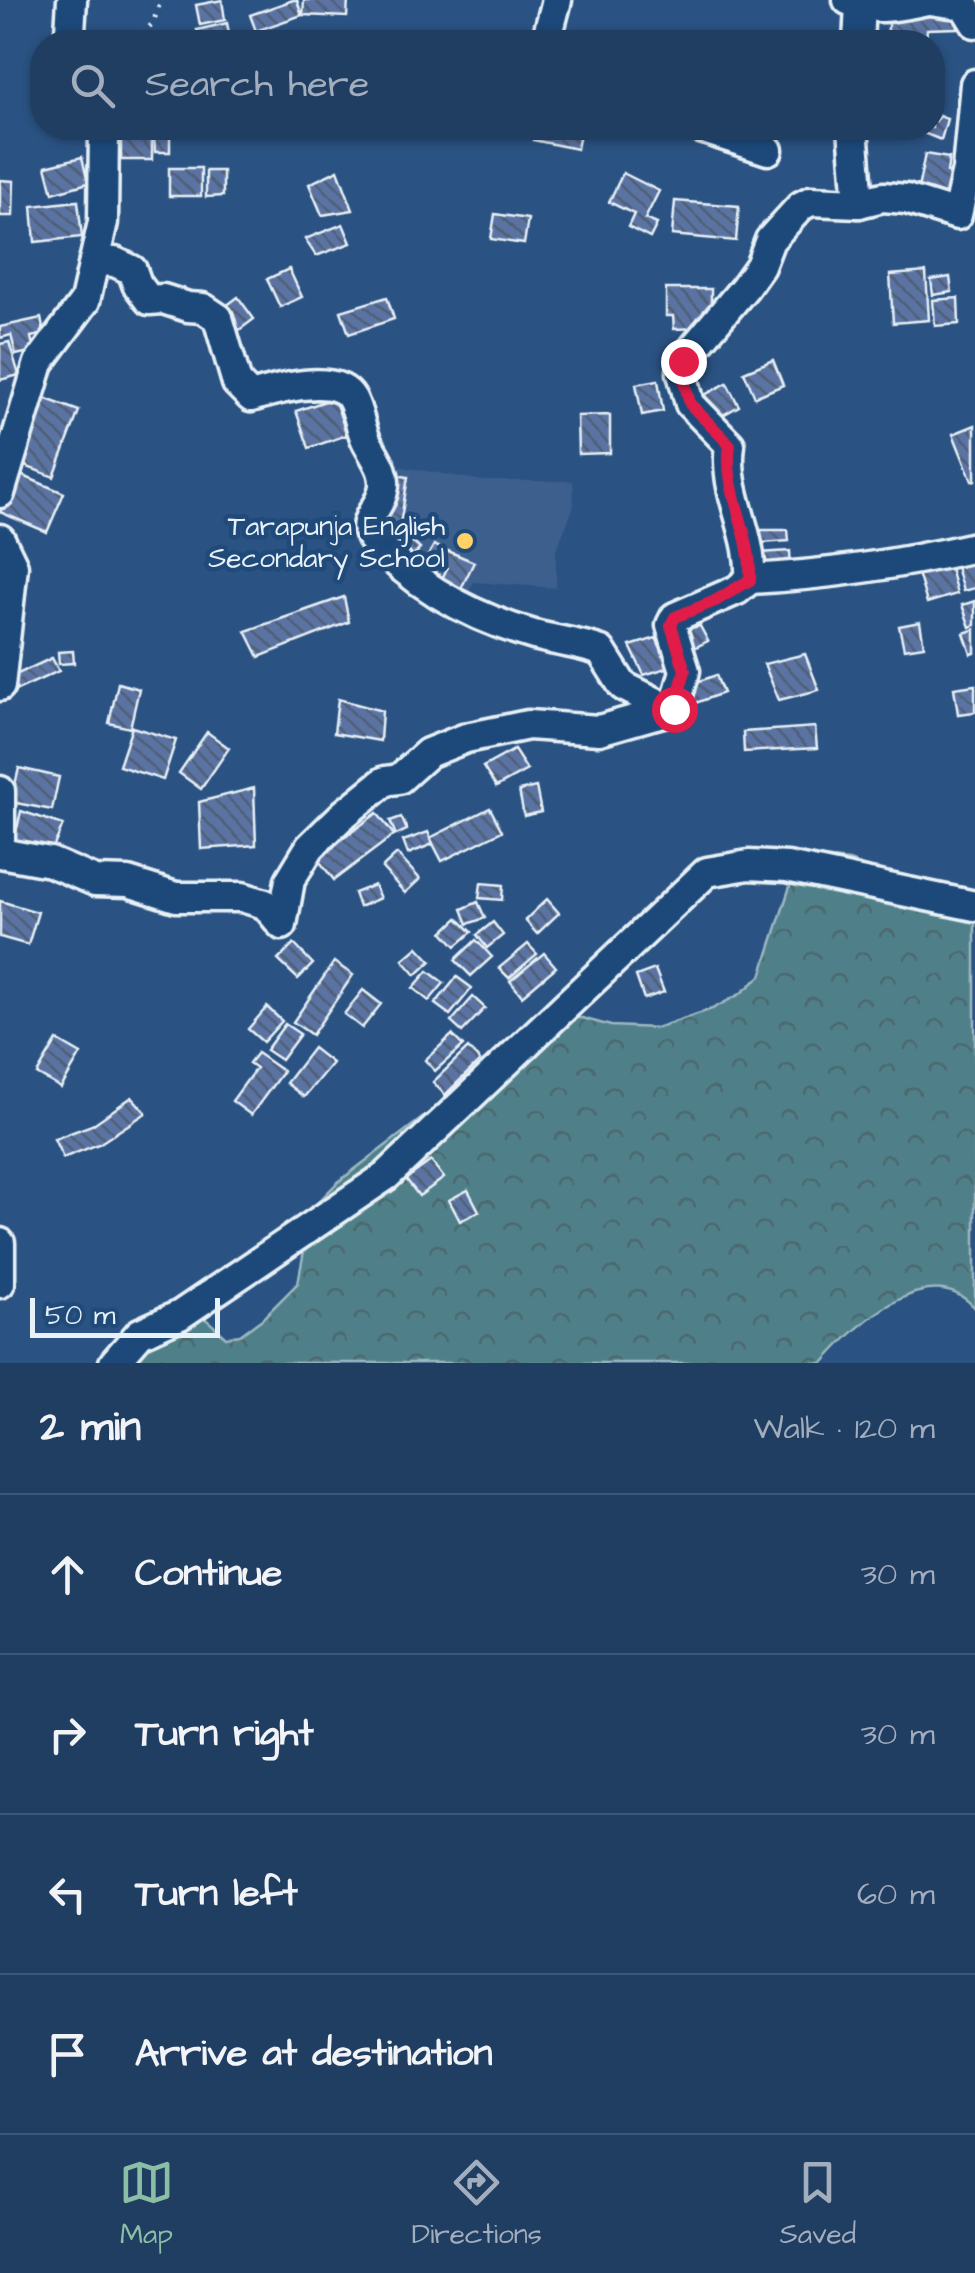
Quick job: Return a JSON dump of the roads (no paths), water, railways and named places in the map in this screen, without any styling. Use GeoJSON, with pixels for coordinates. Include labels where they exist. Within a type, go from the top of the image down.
{"type":"FeatureCollection","features":[{"type":"Feature","properties":{"kind":"street"},"geometry":{"type":"LineString","coordinates":[[70,30],[72,0]]}},
{"type":"Feature","properties":{"kind":"street"},"geometry":{"type":"LineString","coordinates":[[549,30],[557,0]]}},
{"type":"Feature","properties":{"kind":"street"},"geometry":{"type":"LineString","coordinates":[[857,30],[854,3],[884,8],[929,0],[964,4],[975,23]]}},
{"type":"Feature","properties":{"kind":"street"},"geometry":{"type":"LineString","coordinates":[[750,580],[749,545],[727,464],[730,445],[690,404],[683,361],[745,287],[760,266],[770,240],[800,206],[823,200],[859,203],[883,197],[906,199],[957,215],[967,170],[975,84]]}},
{"type":"Feature","properties":{"kind":"street"},"geometry":{"type":"LineString","coordinates":[[0,493],[39,363],[85,301],[102,222],[104,140]]}},
{"type":"Feature","properties":{"kind":"street"},"geometry":{"type":"LineString","coordinates":[[738,140],[768,150]]}},
{"type":"Feature","properties":{"kind":"street"},"geometry":{"type":"LineString","coordinates":[[855,140],[859,203]]}},
{"type":"Feature","properties":{"kind":"street"},"geometry":{"type":"LineString","coordinates":[[94,260],[115,262],[132,270],[149,300],[164,299],[188,308],[203,308],[218,318],[236,383],[252,397],[281,387],[328,384],[344,389],[352,397],[360,428],[383,472],[384,491],[366,520],[369,535],[408,574],[454,605],[532,634],[601,651],[623,686],[657,703],[655,714]]}},
{"type":"Feature","properties":{"kind":"street"},"geometry":{"type":"LineString","coordinates":[[0,539],[12,566],[0,686]]}},
{"type":"Feature","properties":{"kind":"street"},"geometry":{"type":"LineString","coordinates":[[0,854],[50,862],[95,881],[128,882],[176,897],[242,897],[265,904],[282,925],[290,880],[310,847],[385,781],[398,778],[428,753],[466,738],[528,725],[599,730],[674,709],[685,671],[671,625],[675,617],[715,601],[750,580],[909,562],[975,547]]}},
{"type":"Feature","properties":{"kind":"street"},"geometry":{"type":"LineString","coordinates":[[0,790],[0,839]]}},
{"type":"Feature","properties":{"kind":"street"},"geometry":{"type":"LineString","coordinates":[[114,1363],[140,1334],[180,1314],[386,1176],[707,872],[750,865],[788,866],[975,906]]}},
{"type":"Feature","properties":{"kind":"street"},"geometry":{"type":"LineString","coordinates":[[0,1243],[0,1284]]}},
{"type":"Feature","properties":{"kind":"place","name":"Tarapunja English Secondary School"},"geometry":{"type":"Point","coordinates":[465,541]}}]}
